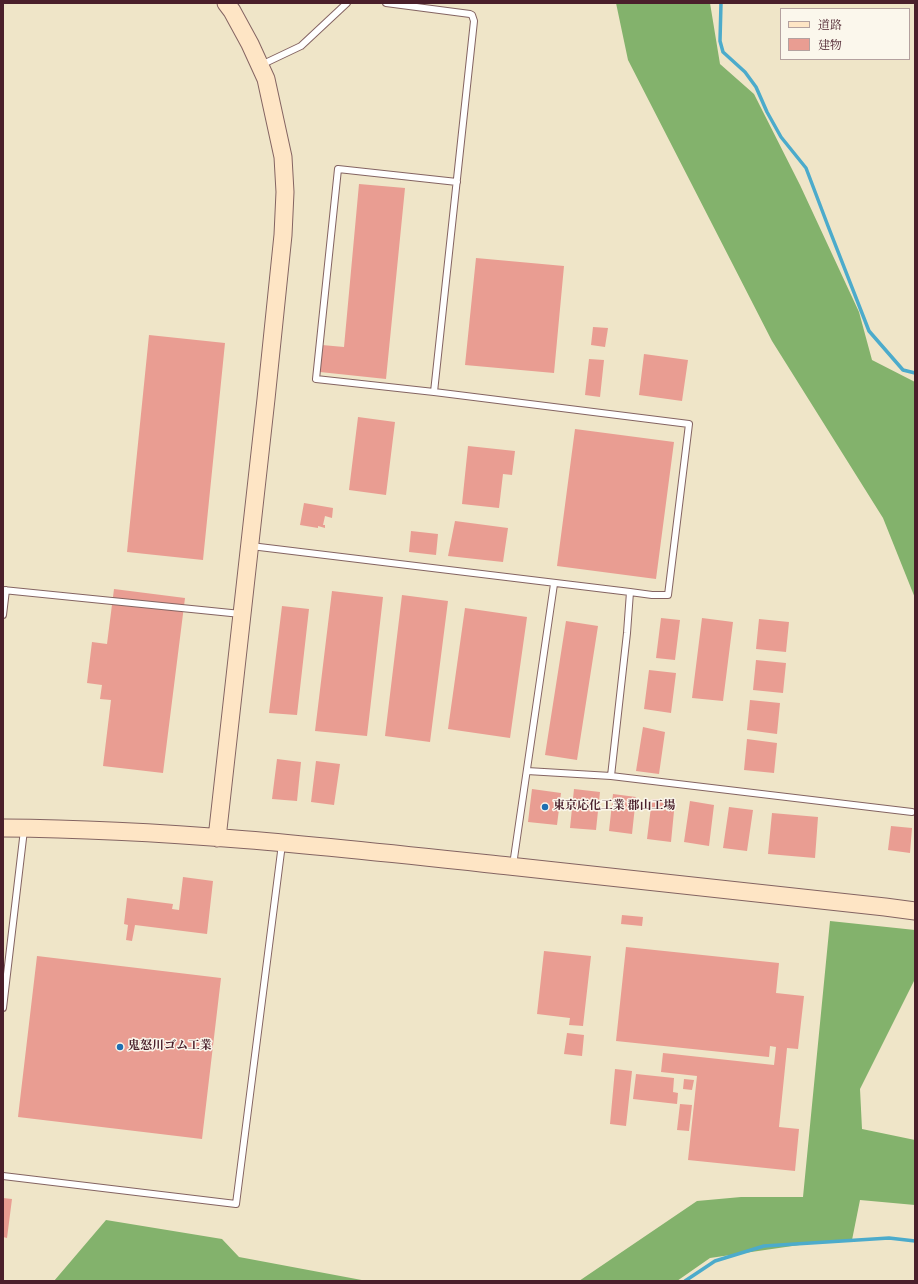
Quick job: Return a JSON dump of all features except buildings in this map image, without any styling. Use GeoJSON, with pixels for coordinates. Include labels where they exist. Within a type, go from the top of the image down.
{"type":"FeatureCollection","features":[{"type":"Feature","properties":{"kind":"street"},"geometry":{"type":"LineString","coordinates":[[217,838],[283,235],[285,192],[283,157],[278,127],[266,79],[250,44],[226,3]]}},
{"type":"Feature","properties":{"kind":"street"},"geometry":{"type":"LineString","coordinates":[[3,828],[175,835],[282,842],[846,902],[915,911]]}},
{"type":"Feature","properties":{"kind":"lane"},"geometry":{"type":"LineString","coordinates":[[260,66],[301,46],[347,3]]}},
{"type":"Feature","properties":{"kind":"lane"},"geometry":{"type":"LineString","coordinates":[[386,3],[470,14],[472,15],[474,21],[434,392]]}},
{"type":"Feature","properties":{"kind":"lane"},"geometry":{"type":"LineString","coordinates":[[250,546],[554,584],[652,595],[668,595],[689,424],[434,392],[316,380],[338,169],[457,182]]}},
{"type":"Feature","properties":{"kind":"lane"},"geometry":{"type":"LineString","coordinates":[[513,867],[554,584]]}},
{"type":"Feature","properties":{"kind":"lane"},"geometry":{"type":"LineString","coordinates":[[3,615],[4,590],[241,614]]}},
{"type":"Feature","properties":{"kind":"lane"},"geometry":{"type":"LineString","coordinates":[[611,776],[627,633],[630,592]]}},
{"type":"Feature","properties":{"kind":"lane"},"geometry":{"type":"LineString","coordinates":[[527,771],[611,776],[912,812]]}},
{"type":"Feature","properties":{"kind":"lane"},"geometry":{"type":"LineString","coordinates":[[3,1008],[24,828]]}},
{"type":"Feature","properties":{"kind":"lane"},"geometry":{"type":"LineString","coordinates":[[3,1176],[236,1204],[282,842]]}},
{"type":"Feature","properties":{"kind":"green space"},"geometry":{"type":"Polygon","coordinates":[[[616,3],[710,3],[720,64],[754,94],[800,185],[859,312],[872,360],[915,382],[915,598],[883,518],[772,341],[628,60],[616,3]]]}},
{"type":"Feature","properties":{"kind":"green space"},"geometry":{"type":"Polygon","coordinates":[[[830,921],[915,930],[914,981],[860,1089],[862,1129],[915,1140],[915,1205],[860,1200],[852,1240],[820,1242],[710,1258],[677,1281],[579,1281],[697,1201],[741,1197],[803,1197],[830,921]]]}},
{"type":"Feature","properties":{"kind":"green space"},"geometry":{"type":"Polygon","coordinates":[[[106,1220],[222,1239],[239,1257],[367,1281],[54,1281],[106,1220]]]}},
{"type":"Feature","properties":{"kind":"waterway"},"geometry":{"type":"LineString","coordinates":[[721,3],[720,41],[723,52],[745,72],[756,87],[767,112],[781,137],[806,168],[869,331],[903,370],[915,373]]}},
{"type":"Feature","properties":{"kind":"waterway"},"geometry":{"type":"LineString","coordinates":[[685,1281],[715,1261],[764,1246],[889,1238],[915,1241]]}},
{"type":"Feature","properties":{"kind":"place","name":"東京応化工業 郡山工場"},"geometry":{"type":"Point","coordinates":[545,807]}},
{"type":"Feature","properties":{"kind":"place","name":"鬼怒川ゴム工業"},"geometry":{"type":"Point","coordinates":[120,1047]}}]}
